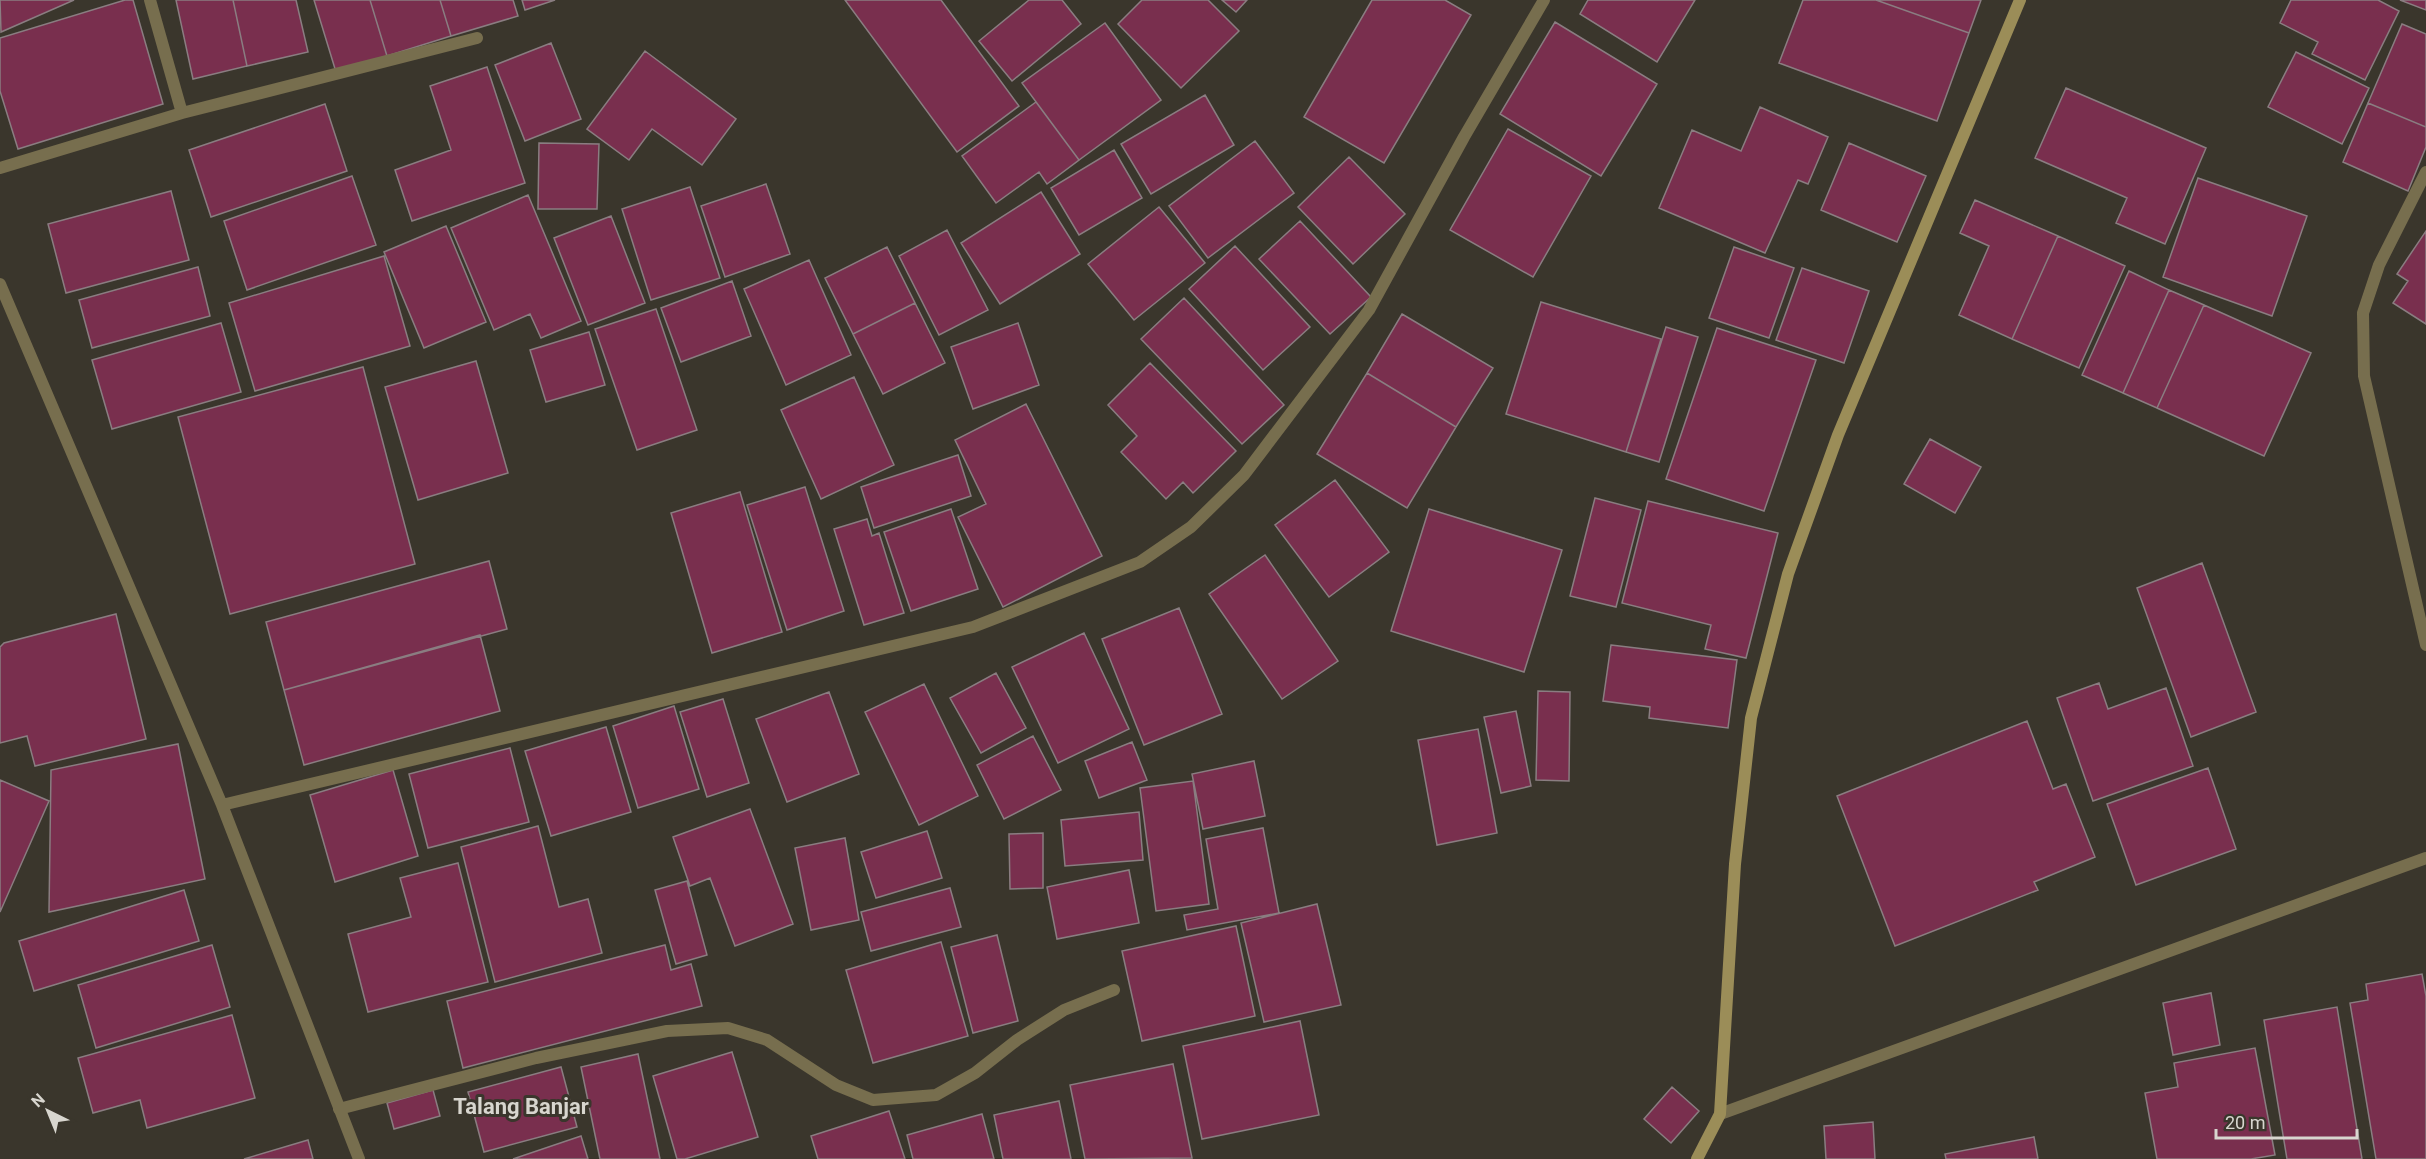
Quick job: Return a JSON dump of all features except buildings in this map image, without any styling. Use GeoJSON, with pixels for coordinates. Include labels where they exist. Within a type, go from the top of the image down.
{"type":"FeatureCollection","features":[{"type":"Feature","properties":{"kind":"street"},"geometry":{"type":"LineString","coordinates":[[150,0],[182,113]]}},
{"type":"Feature","properties":{"kind":"street"},"geometry":{"type":"LineString","coordinates":[[222,805],[973,627],[1140,562],[1191,527],[1244,475],[1369,310],[1464,137],[1544,0]]}},
{"type":"Feature","properties":{"kind":"street"},"geometry":{"type":"LineString","coordinates":[[1697,1159],[1720,1114],[1735,864],[1751,718],[1788,574],[1838,435],[2020,0]]}},
{"type":"Feature","properties":{"kind":"street"},"geometry":{"type":"LineString","coordinates":[[0,168],[182,113],[477,38]]}},
{"type":"Feature","properties":{"kind":"street"},"geometry":{"type":"LineString","coordinates":[[2426,172],[2379,265],[2364,313],[2364,376],[2426,645]]}},
{"type":"Feature","properties":{"kind":"street"},"geometry":{"type":"LineString","coordinates":[[0,284],[222,805],[358,1159]]}},
{"type":"Feature","properties":{"kind":"street"},"geometry":{"type":"LineString","coordinates":[[1720,1114],[2426,858]]}},
{"type":"Feature","properties":{"kind":"street"},"geometry":{"type":"LineString","coordinates":[[339,1109],[536,1058],[667,1031],[728,1028],[767,1040],[836,1086],[873,1100],[936,1095],[975,1073],[1017,1040],[1064,1010],[1114,990]]}},
{"type":"Feature","properties":{"kind":"district","name":"Talang Banjar"},"geometry":{"type":"Point","coordinates":[521,1106]}}]}
